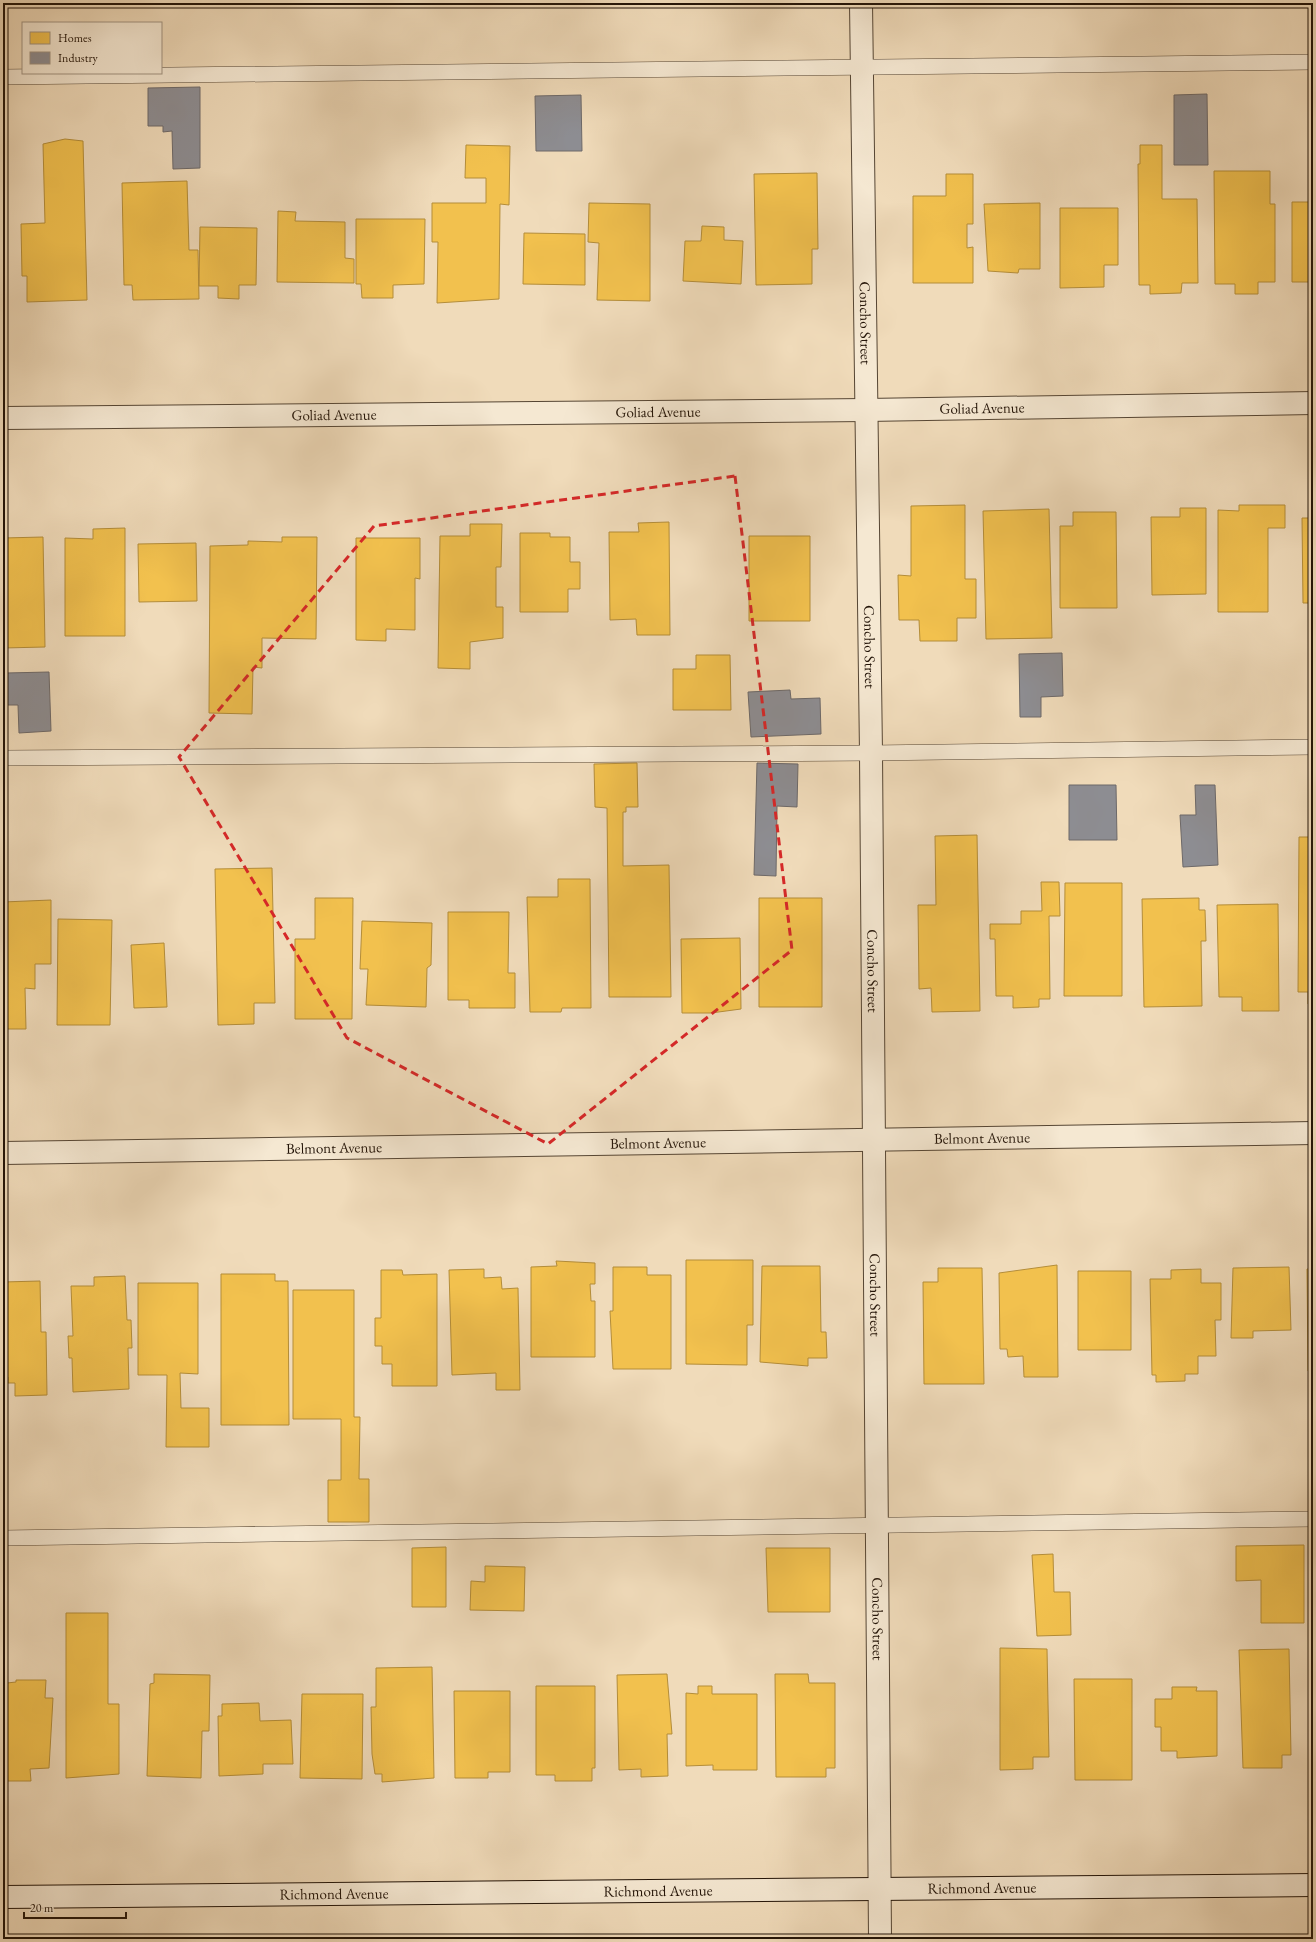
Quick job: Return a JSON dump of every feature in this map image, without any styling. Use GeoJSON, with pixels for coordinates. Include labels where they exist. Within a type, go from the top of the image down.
{"type":"FeatureCollection","features":[{"type":"Feature","properties":{"kind":"street","name":"Concho Street"},"geometry":{"type":"LineString","coordinates":[[861,3],[871,753],[880,1939]]}},
{"type":"Feature","properties":{"kind":"street","name":"Goliad Avenue"},"geometry":{"type":"LineString","coordinates":[[3,418],[866,410],[1313,403]]}},
{"type":"Feature","properties":{"kind":"street","name":"Belmont Avenue"},"geometry":{"type":"LineString","coordinates":[[3,1152],[1313,1133]]}},
{"type":"Feature","properties":{"kind":"street","name":"Richmond Avenue"},"geometry":{"type":"LineString","coordinates":[[3,1897],[1313,1885]]}},
{"type":"Feature","properties":{"kind":"lane"},"geometry":{"type":"LineString","coordinates":[[3,77],[1313,62]]}},
{"type":"Feature","properties":{"kind":"lane"},"geometry":{"type":"LineString","coordinates":[[3,758],[871,753],[1313,747]]}},
{"type":"Feature","properties":{"kind":"lane"},"geometry":{"type":"LineString","coordinates":[[3,1538],[1313,1519]]}},
{"type":"Feature","properties":{"kind":"highlighted area"},"geometry":{"type":"Polygon","coordinates":[[[735,476],[792,950],[548,1144],[347,1038],[179,757],[374,526],[735,476]]]}},
{"type":"Feature","properties":{"kind":"building: Homes"},"geometry":{"type":"Polygon","coordinates":[[[3,133],[6,199],[3,199],[3,133]]]}},
{"type":"Feature","properties":{"kind":"building: Homes"},"geometry":{"type":"Polygon","coordinates":[[[65,139],[83,141],[87,300],[27,302],[27,276],[22,276],[21,224],[45,223],[43,144],[65,139]]]}},
{"type":"Feature","properties":{"kind":"building: Homes"},"geometry":{"type":"Polygon","coordinates":[[[466,145],[510,146],[509,205],[500,204],[499,299],[437,303],[438,242],[432,242],[432,203],[486,203],[486,178],[465,178],[466,145]]]}},
{"type":"Feature","properties":{"kind":"building: Homes"},"geometry":{"type":"Polygon","coordinates":[[[1140,145],[1162,145],[1162,199],[1197,199],[1198,283],[1182,283],[1181,293],[1150,294],[1150,285],[1139,285],[1138,164],[1140,164],[1140,145]]]}},
{"type":"Feature","properties":{"kind":"building: Homes"},"geometry":{"type":"Polygon","coordinates":[[[1214,171],[1270,171],[1270,204],[1275,204],[1275,282],[1258,282],[1258,294],[1235,294],[1235,284],[1215,284],[1214,171]]]}},
{"type":"Feature","properties":{"kind":"building: Homes"},"geometry":{"type":"Polygon","coordinates":[[[817,173],[818,249],[812,249],[812,284],[756,285],[754,174],[817,173]]]}},
{"type":"Feature","properties":{"kind":"building: Homes"},"geometry":{"type":"Polygon","coordinates":[[[946,174],[973,174],[973,224],[967,224],[967,248],[973,247],[973,283],[913,283],[913,196],[946,196],[946,174]]]}},
{"type":"Feature","properties":{"kind":"building: Homes"},"geometry":{"type":"Polygon","coordinates":[[[187,181],[189,250],[198,250],[199,299],[133,300],[132,285],[124,285],[122,183],[187,181]]]}},
{"type":"Feature","properties":{"kind":"building: Homes"},"geometry":{"type":"Polygon","coordinates":[[[1292,202],[1313,202],[1313,292],[1311,282],[1292,282],[1292,202]]]}},
{"type":"Feature","properties":{"kind":"building: Homes"},"geometry":{"type":"Polygon","coordinates":[[[589,203],[650,204],[650,301],[597,300],[599,243],[588,242],[589,203]]]}},
{"type":"Feature","properties":{"kind":"building: Homes"},"geometry":{"type":"Polygon","coordinates":[[[1040,203],[1040,269],[1019,269],[1018,273],[988,271],[984,204],[1040,203]]]}},
{"type":"Feature","properties":{"kind":"building: Homes"},"geometry":{"type":"Polygon","coordinates":[[[1060,208],[1118,208],[1118,265],[1104,265],[1104,287],[1060,288],[1060,208]]]}},
{"type":"Feature","properties":{"kind":"building: Homes"},"geometry":{"type":"Polygon","coordinates":[[[278,211],[296,212],[295,221],[345,222],[345,258],[354,259],[354,283],[277,282],[278,211]]]}},
{"type":"Feature","properties":{"kind":"building: Homes"},"geometry":{"type":"Polygon","coordinates":[[[356,219],[425,219],[424,284],[393,285],[393,298],[362,298],[361,284],[356,284],[356,219]]]}},
{"type":"Feature","properties":{"kind":"building: Homes"},"geometry":{"type":"Polygon","coordinates":[[[702,226],[724,227],[724,240],[743,241],[741,284],[683,281],[685,241],[701,241],[702,226]]]}},
{"type":"Feature","properties":{"kind":"building: Homes"},"geometry":{"type":"Polygon","coordinates":[[[200,227],[257,228],[256,285],[239,285],[239,299],[218,298],[218,286],[199,286],[200,227]]]}},
{"type":"Feature","properties":{"kind":"building: Homes"},"geometry":{"type":"Polygon","coordinates":[[[524,233],[585,234],[585,285],[523,284],[524,233]]]}},
{"type":"Feature","properties":{"kind":"building: Homes"},"geometry":{"type":"Polygon","coordinates":[[[1311,504],[1313,504],[1313,603],[1303,603],[1302,518],[1312,518],[1311,504]]]}},
{"type":"Feature","properties":{"kind":"building: Homes"},"geometry":{"type":"Polygon","coordinates":[[[965,505],[965,579],[976,579],[976,618],[957,618],[957,641],[920,641],[919,620],[899,620],[898,575],[911,576],[911,506],[965,505]]]}},
{"type":"Feature","properties":{"kind":"building: Homes"},"geometry":{"type":"Polygon","coordinates":[[[1239,505],[1285,505],[1285,528],[1268,528],[1268,612],[1218,612],[1218,510],[1239,511],[1239,505]]]}},
{"type":"Feature","properties":{"kind":"building: Homes"},"geometry":{"type":"Polygon","coordinates":[[[1180,508],[1206,508],[1206,594],[1152,595],[1151,517],[1180,517],[1180,508]]]}},
{"type":"Feature","properties":{"kind":"building: Homes"},"geometry":{"type":"Polygon","coordinates":[[[1049,509],[1052,638],[986,639],[983,511],[1049,509]]]}},
{"type":"Feature","properties":{"kind":"building: Homes"},"geometry":{"type":"Polygon","coordinates":[[[1073,512],[1116,512],[1117,608],[1060,608],[1060,526],[1073,526],[1073,512]]]}},
{"type":"Feature","properties":{"kind":"building: Homes"},"geometry":{"type":"Polygon","coordinates":[[[669,522],[670,635],[637,635],[636,619],[610,620],[609,532],[639,532],[638,523],[669,522]]]}},
{"type":"Feature","properties":{"kind":"building: Homes"},"geometry":{"type":"Polygon","coordinates":[[[470,524],[502,524],[501,567],[496,567],[496,607],[503,607],[503,638],[470,642],[470,669],[438,668],[440,536],[470,536],[470,524]]]}},
{"type":"Feature","properties":{"kind":"building: Homes"},"geometry":{"type":"Polygon","coordinates":[[[125,528],[125,636],[65,636],[65,538],[93,539],[93,529],[125,528]]]}},
{"type":"Feature","properties":{"kind":"building: Homes"},"geometry":{"type":"Polygon","coordinates":[[[520,533],[550,533],[550,537],[570,537],[570,562],[580,562],[580,589],[568,589],[568,612],[520,612],[520,533]]]}},
{"type":"Feature","properties":{"kind":"building: Homes"},"geometry":{"type":"Polygon","coordinates":[[[749,536],[810,536],[810,621],[749,621],[749,536]]]}},
{"type":"Feature","properties":{"kind":"building: Homes"},"geometry":{"type":"Polygon","coordinates":[[[43,537],[45,647],[3,648],[3,538],[43,537]]]}},
{"type":"Feature","properties":{"kind":"building: Homes"},"geometry":{"type":"Polygon","coordinates":[[[282,537],[317,537],[316,639],[262,638],[262,668],[253,667],[252,714],[209,713],[210,546],[248,545],[248,541],[282,542],[282,537]]]}},
{"type":"Feature","properties":{"kind":"building: Homes"},"geometry":{"type":"Polygon","coordinates":[[[356,538],[420,538],[420,579],[415,578],[415,630],[386,629],[386,641],[356,640],[356,538]]]}},
{"type":"Feature","properties":{"kind":"building: Homes"},"geometry":{"type":"Polygon","coordinates":[[[196,543],[197,601],[139,602],[138,544],[196,543]]]}},
{"type":"Feature","properties":{"kind":"building: Homes"},"geometry":{"type":"Polygon","coordinates":[[[696,655],[730,655],[731,710],[673,710],[673,669],[696,669],[696,655]]]}},
{"type":"Feature","properties":{"kind":"building: Homes"},"geometry":{"type":"Polygon","coordinates":[[[637,763],[638,807],[626,807],[626,812],[623,812],[623,866],[669,865],[671,997],[609,997],[607,808],[595,807],[594,764],[637,763]]]}},
{"type":"Feature","properties":{"kind":"building: Homes"},"geometry":{"type":"Polygon","coordinates":[[[977,835],[980,1011],[932,1012],[931,988],[919,989],[918,905],[936,905],[935,836],[977,835]]]}},
{"type":"Feature","properties":{"kind":"building: Homes"},"geometry":{"type":"Polygon","coordinates":[[[1299,837],[1313,837],[1313,1004],[1308,1004],[1308,992],[1298,992],[1299,837]]]}},
{"type":"Feature","properties":{"kind":"building: Homes"},"geometry":{"type":"Polygon","coordinates":[[[272,868],[275,1003],[254,1003],[254,1024],[218,1025],[215,869],[272,868]]]}},
{"type":"Feature","properties":{"kind":"building: Homes"},"geometry":{"type":"Polygon","coordinates":[[[558,879],[590,879],[591,1008],[562,1008],[561,1012],[530,1012],[527,897],[558,897],[558,879]]]}},
{"type":"Feature","properties":{"kind":"building: Homes"},"geometry":{"type":"Polygon","coordinates":[[[1041,882],[1059,882],[1060,916],[1049,916],[1050,999],[1039,999],[1039,1007],[1013,1008],[1013,996],[996,996],[995,939],[990,939],[990,924],[1021,924],[1021,911],[1042,911],[1041,882]]]}},
{"type":"Feature","properties":{"kind":"building: Homes"},"geometry":{"type":"Polygon","coordinates":[[[1065,883],[1122,883],[1122,996],[1064,996],[1065,883]]]}},
{"type":"Feature","properties":{"kind":"building: Homes"},"geometry":{"type":"Polygon","coordinates":[[[315,898],[353,898],[352,1019],[295,1019],[295,939],[315,939],[315,898]]]}},
{"type":"Feature","properties":{"kind":"building: Homes"},"geometry":{"type":"Polygon","coordinates":[[[759,898],[822,898],[822,1007],[759,1007],[759,898]]]}},
{"type":"Feature","properties":{"kind":"building: Homes"},"geometry":{"type":"Polygon","coordinates":[[[1199,898],[1199,910],[1205,910],[1206,941],[1201,941],[1202,1006],[1144,1007],[1142,899],[1199,898]]]}},
{"type":"Feature","properties":{"kind":"building: Homes"},"geometry":{"type":"Polygon","coordinates":[[[51,900],[51,964],[35,964],[35,989],[25,988],[26,1029],[3,1029],[3,902],[51,900]]]}},
{"type":"Feature","properties":{"kind":"building: Homes"},"geometry":{"type":"Polygon","coordinates":[[[1278,904],[1279,1011],[1242,1011],[1242,997],[1219,997],[1217,905],[1278,904]]]}},
{"type":"Feature","properties":{"kind":"building: Homes"},"geometry":{"type":"Polygon","coordinates":[[[448,912],[509,912],[508,973],[515,973],[515,1008],[469,1008],[469,1000],[448,1000],[448,912]]]}},
{"type":"Feature","properties":{"kind":"building: Homes"},"geometry":{"type":"Polygon","coordinates":[[[58,919],[112,920],[110,1025],[57,1025],[58,919]]]}},
{"type":"Feature","properties":{"kind":"building: Homes"},"geometry":{"type":"Polygon","coordinates":[[[362,921],[432,923],[431,965],[427,968],[426,1007],[366,1005],[368,969],[360,969],[362,921]]]}},
{"type":"Feature","properties":{"kind":"building: Homes"},"geometry":{"type":"Polygon","coordinates":[[[740,938],[741,1009],[711,1013],[682,1013],[681,939],[740,938]]]}},
{"type":"Feature","properties":{"kind":"building: Homes"},"geometry":{"type":"Polygon","coordinates":[[[164,943],[167,1007],[134,1008],[131,945],[164,943]]]}},
{"type":"Feature","properties":{"kind":"building: Homes"},"geometry":{"type":"Polygon","coordinates":[[[686,1260],[753,1260],[753,1325],[747,1325],[747,1365],[686,1364],[686,1260]]]}},
{"type":"Feature","properties":{"kind":"building: Homes"},"geometry":{"type":"Polygon","coordinates":[[[556,1261],[595,1263],[595,1284],[590,1284],[591,1301],[595,1301],[595,1357],[531,1357],[531,1267],[557,1266],[556,1261]]]}},
{"type":"Feature","properties":{"kind":"building: Homes"},"geometry":{"type":"Polygon","coordinates":[[[1057,1265],[1058,1377],[1024,1377],[1023,1356],[1008,1357],[1007,1349],[1000,1349],[999,1273],[1057,1265]]]}},
{"type":"Feature","properties":{"kind":"building: Homes"},"geometry":{"type":"Polygon","coordinates":[[[762,1266],[820,1266],[821,1332],[826,1332],[827,1358],[808,1358],[808,1366],[760,1362],[762,1266]]]}},
{"type":"Feature","properties":{"kind":"building: Homes"},"geometry":{"type":"Polygon","coordinates":[[[613,1267],[647,1267],[647,1275],[671,1275],[671,1369],[613,1369],[610,1311],[613,1311],[613,1267]]]}},
{"type":"Feature","properties":{"kind":"building: Homes"},"geometry":{"type":"Polygon","coordinates":[[[1289,1267],[1291,1330],[1253,1331],[1253,1338],[1231,1338],[1233,1268],[1289,1267]]]}},
{"type":"Feature","properties":{"kind":"building: Homes"},"geometry":{"type":"Polygon","coordinates":[[[938,1268],[982,1268],[984,1384],[924,1384],[923,1282],[938,1282],[938,1268]]]}},
{"type":"Feature","properties":{"kind":"building: Homes"},"geometry":{"type":"Polygon","coordinates":[[[484,1269],[484,1278],[501,1277],[502,1289],[518,1288],[520,1390],[496,1390],[496,1373],[452,1375],[449,1270],[484,1269]]]}},
{"type":"Feature","properties":{"kind":"building: Homes"},"geometry":{"type":"Polygon","coordinates":[[[1201,1269],[1201,1283],[1221,1283],[1221,1320],[1215,1320],[1216,1356],[1198,1356],[1198,1374],[1185,1374],[1185,1381],[1156,1382],[1156,1375],[1152,1375],[1150,1279],[1171,1279],[1171,1270],[1201,1269]]]}},
{"type":"Feature","properties":{"kind":"building: Homes"},"geometry":{"type":"Polygon","coordinates":[[[1307,1269],[1313,1269],[1313,1371],[1308,1371],[1307,1269]]]}},
{"type":"Feature","properties":{"kind":"building: Homes"},"geometry":{"type":"Polygon","coordinates":[[[381,1270],[402,1270],[403,1275],[437,1274],[437,1386],[392,1386],[392,1364],[382,1364],[382,1346],[375,1346],[375,1318],[381,1318],[381,1270]]]}},
{"type":"Feature","properties":{"kind":"building: Homes"},"geometry":{"type":"Polygon","coordinates":[[[1078,1271],[1131,1271],[1131,1350],[1078,1350],[1078,1271]]]}},
{"type":"Feature","properties":{"kind":"building: Homes"},"geometry":{"type":"Polygon","coordinates":[[[221,1274],[275,1274],[275,1281],[288,1281],[289,1425],[221,1425],[221,1274]]]}},
{"type":"Feature","properties":{"kind":"building: Homes"},"geometry":{"type":"Polygon","coordinates":[[[125,1276],[127,1320],[131,1320],[132,1348],[128,1348],[129,1389],[73,1392],[72,1358],[69,1358],[68,1336],[73,1336],[71,1286],[94,1286],[94,1277],[125,1276]]]}},
{"type":"Feature","properties":{"kind":"building: Homes"},"geometry":{"type":"Polygon","coordinates":[[[40,1281],[41,1332],[46,1332],[47,1395],[15,1396],[15,1383],[8,1383],[8,1377],[3,1377],[3,1282],[40,1281]]]}},
{"type":"Feature","properties":{"kind":"building: Homes"},"geometry":{"type":"Polygon","coordinates":[[[138,1283],[198,1283],[198,1374],[180,1373],[181,1408],[209,1408],[209,1447],[166,1447],[167,1375],[138,1375],[138,1283]]]}},
{"type":"Feature","properties":{"kind":"building: Homes"},"geometry":{"type":"Polygon","coordinates":[[[293,1290],[354,1290],[354,1417],[360,1417],[359,1479],[369,1479],[369,1522],[328,1522],[328,1480],[341,1480],[341,1419],[293,1419],[293,1290]]]}},
{"type":"Feature","properties":{"kind":"building: Homes"},"geometry":{"type":"Polygon","coordinates":[[[1304,1545],[1304,1623],[1261,1623],[1261,1580],[1236,1581],[1236,1546],[1304,1545]]]}},
{"type":"Feature","properties":{"kind":"building: Homes"},"geometry":{"type":"Polygon","coordinates":[[[446,1547],[446,1607],[412,1607],[412,1548],[446,1547]]]}},
{"type":"Feature","properties":{"kind":"building: Homes"},"geometry":{"type":"Polygon","coordinates":[[[766,1548],[830,1548],[830,1612],[768,1612],[766,1548]]]}},
{"type":"Feature","properties":{"kind":"building: Homes"},"geometry":{"type":"Polygon","coordinates":[[[1053,1554],[1054,1592],[1070,1592],[1071,1635],[1037,1636],[1032,1555],[1053,1554]]]}},
{"type":"Feature","properties":{"kind":"building: Homes"},"geometry":{"type":"Polygon","coordinates":[[[485,1566],[525,1567],[524,1611],[470,1610],[471,1581],[485,1582],[485,1566]]]}},
{"type":"Feature","properties":{"kind":"building: Homes"},"geometry":{"type":"Polygon","coordinates":[[[66,1613],[108,1613],[108,1704],[119,1704],[119,1774],[66,1778],[66,1613]]]}},
{"type":"Feature","properties":{"kind":"building: Homes"},"geometry":{"type":"Polygon","coordinates":[[[1000,1648],[1047,1649],[1049,1757],[1033,1757],[1033,1769],[1000,1770],[1000,1648]]]}},
{"type":"Feature","properties":{"kind":"building: Homes"},"geometry":{"type":"Polygon","coordinates":[[[1289,1649],[1291,1755],[1282,1755],[1282,1768],[1243,1768],[1239,1650],[1289,1649]]]}},
{"type":"Feature","properties":{"kind":"building: Homes"},"geometry":{"type":"Polygon","coordinates":[[[1312,1649],[1313,1649],[1313,1707],[1312,1649]]]}},
{"type":"Feature","properties":{"kind":"building: Homes"},"geometry":{"type":"Polygon","coordinates":[[[432,1667],[434,1778],[382,1782],[382,1774],[375,1774],[372,1754],[371,1707],[376,1707],[376,1668],[432,1667]]]}},
{"type":"Feature","properties":{"kind":"building: Homes"},"geometry":{"type":"Polygon","coordinates":[[[154,1674],[210,1675],[209,1731],[202,1731],[201,1778],[147,1776],[150,1684],[154,1683],[154,1674]]]}},
{"type":"Feature","properties":{"kind":"building: Homes"},"geometry":{"type":"Polygon","coordinates":[[[667,1674],[672,1734],[667,1734],[668,1776],[641,1777],[641,1769],[619,1770],[617,1675],[667,1674]]]}},
{"type":"Feature","properties":{"kind":"building: Homes"},"geometry":{"type":"Polygon","coordinates":[[[775,1674],[808,1674],[809,1683],[835,1683],[835,1768],[826,1768],[826,1777],[776,1777],[775,1674]]]}},
{"type":"Feature","properties":{"kind":"building: Homes"},"geometry":{"type":"Polygon","coordinates":[[[1074,1679],[1132,1679],[1132,1780],[1075,1780],[1074,1679]]]}},
{"type":"Feature","properties":{"kind":"building: Homes"},"geometry":{"type":"Polygon","coordinates":[[[16,1680],[46,1680],[45,1698],[53,1698],[49,1768],[30,1769],[31,1781],[3,1781],[3,1686],[7,1686],[7,1683],[16,1682],[16,1680]]]}},
{"type":"Feature","properties":{"kind":"building: Homes"},"geometry":{"type":"Polygon","coordinates":[[[536,1686],[595,1686],[595,1768],[592,1768],[592,1781],[555,1781],[555,1775],[536,1775],[536,1686]]]}},
{"type":"Feature","properties":{"kind":"building: Homes"},"geometry":{"type":"Polygon","coordinates":[[[698,1686],[712,1686],[712,1694],[757,1694],[757,1770],[713,1770],[713,1765],[686,1766],[686,1693],[698,1694],[698,1686]]]}},
{"type":"Feature","properties":{"kind":"building: Homes"},"geometry":{"type":"Polygon","coordinates":[[[1172,1687],[1197,1687],[1196,1691],[1217,1691],[1217,1756],[1177,1758],[1177,1751],[1161,1751],[1161,1727],[1155,1727],[1155,1699],[1172,1699],[1172,1687]]]}},
{"type":"Feature","properties":{"kind":"building: Homes"},"geometry":{"type":"Polygon","coordinates":[[[454,1691],[510,1691],[510,1772],[488,1772],[488,1778],[455,1778],[454,1691]]]}},
{"type":"Feature","properties":{"kind":"building: Homes"},"geometry":{"type":"Polygon","coordinates":[[[302,1694],[363,1694],[362,1779],[300,1778],[302,1694]]]}},
{"type":"Feature","properties":{"kind":"building: Homes"},"geometry":{"type":"Polygon","coordinates":[[[259,1703],[260,1721],[291,1720],[293,1764],[263,1764],[263,1774],[219,1776],[218,1716],[222,1716],[222,1704],[259,1703]]]}},
{"type":"Feature","properties":{"kind":"building: Homes"},"geometry":{"type":"Polygon","coordinates":[[[1309,1707],[1313,1707],[1313,1731],[1309,1731],[1309,1707]]]}},
{"type":"Feature","properties":{"kind":"building: Industry"},"geometry":{"type":"Polygon","coordinates":[[[112,3],[177,3],[177,5],[112,7],[112,3]]]}},
{"type":"Feature","properties":{"kind":"building: Industry"},"geometry":{"type":"Polygon","coordinates":[[[200,87],[200,168],[173,169],[172,131],[163,132],[163,126],[148,126],[148,88],[200,87]]]}},
{"type":"Feature","properties":{"kind":"building: Industry"},"geometry":{"type":"Polygon","coordinates":[[[1207,94],[1208,165],[1174,165],[1174,95],[1207,94]]]}},
{"type":"Feature","properties":{"kind":"building: Industry"},"geometry":{"type":"Polygon","coordinates":[[[581,95],[582,151],[536,151],[535,96],[581,95]]]}},
{"type":"Feature","properties":{"kind":"building: Industry"},"geometry":{"type":"Polygon","coordinates":[[[1062,653],[1063,696],[1041,697],[1041,717],[1020,717],[1019,654],[1062,653]]]}},
{"type":"Feature","properties":{"kind":"building: Industry"},"geometry":{"type":"Polygon","coordinates":[[[49,672],[51,731],[19,733],[18,705],[7,705],[6,673],[49,672]]]}},
{"type":"Feature","properties":{"kind":"building: Industry"},"geometry":{"type":"Polygon","coordinates":[[[790,690],[791,699],[820,698],[821,734],[751,737],[748,692],[790,690]]]}},
{"type":"Feature","properties":{"kind":"building: Industry"},"geometry":{"type":"Polygon","coordinates":[[[757,763],[798,764],[797,807],[777,806],[776,876],[754,875],[757,763]]]}},
{"type":"Feature","properties":{"kind":"building: Industry"},"geometry":{"type":"Polygon","coordinates":[[[1069,785],[1116,785],[1117,840],[1069,840],[1069,785]]]}},
{"type":"Feature","properties":{"kind":"building: Industry"},"geometry":{"type":"Polygon","coordinates":[[[1195,785],[1215,785],[1218,865],[1183,867],[1180,815],[1196,815],[1195,785]]]}}]}
